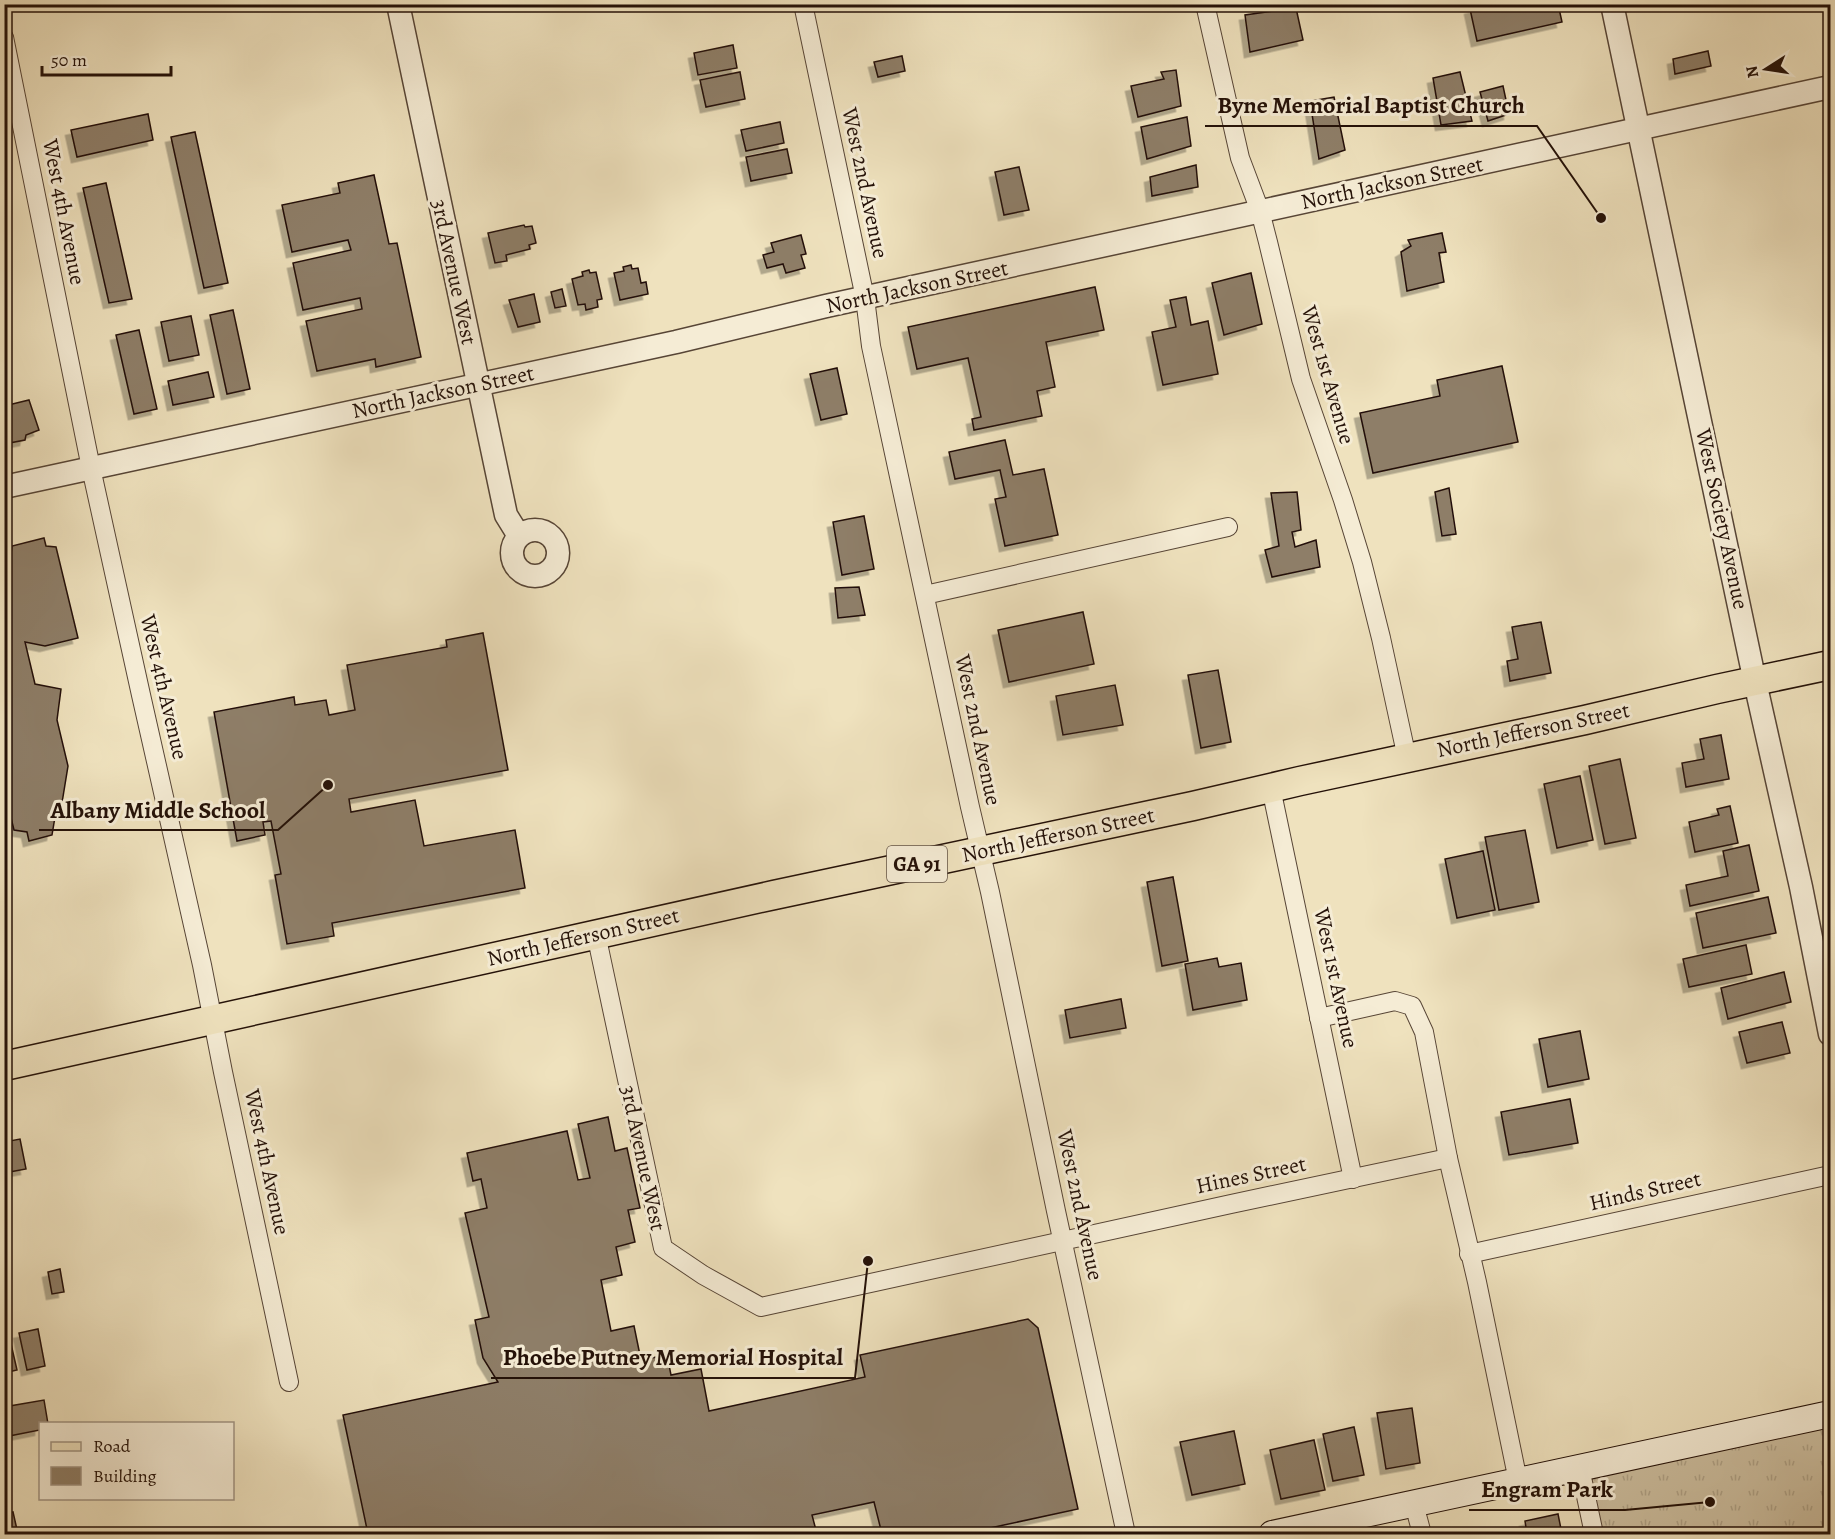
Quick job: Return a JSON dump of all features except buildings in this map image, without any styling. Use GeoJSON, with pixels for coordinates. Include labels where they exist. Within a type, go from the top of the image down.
{"type":"FeatureCollection","features":[{"type":"Feature","properties":{"kind":"main road","name":"North Jefferson Street"},"geometry":{"type":"LineString","coordinates":[[4,1066],[596,934],[1193,806],[1830,665]]}},
{"type":"Feature","properties":{"kind":"main road"},"geometry":{"type":"LineString","coordinates":[[1272,1534],[1830,1414]]}},
{"type":"Feature","properties":{"kind":"street","name":"3rd Avenue West"},"geometry":{"type":"LineString","coordinates":[[398,4],[506,515],[519,536]]}},
{"type":"Feature","properties":{"kind":"street","name":"West 2nd Avenue"},"geometry":{"type":"LineString","coordinates":[[803,4],[865,298],[871,346],[1126,1534]]}},
{"type":"Feature","properties":{"kind":"street","name":"West 1st Avenue"},"geometry":{"type":"LineString","coordinates":[[1205,4],[1240,158],[1260,211],[1300,379],[1343,500],[1362,562],[1407,758]]}},
{"type":"Feature","properties":{"kind":"street","name":"West Society Avenue"},"geometry":{"type":"LineString","coordinates":[[1612,4],[1755,682],[1801,886],[1830,1034]]}},
{"type":"Feature","properties":{"kind":"street","name":"West 4th Avenue"},"geometry":{"type":"LineString","coordinates":[[4,37],[91,468],[214,1020],[289,1382]]}},
{"type":"Feature","properties":{"kind":"street","name":"North Jackson Street"},"geometry":{"type":"LineString","coordinates":[[4,487],[676,342],[865,298],[1830,87]]}},
{"type":"Feature","properties":{"kind":"street"},"geometry":{"type":"LineString","coordinates":[[925,595],[1228,527]]}},
{"type":"Feature","properties":{"kind":"street","name":"West 1st Avenue"},"geometry":{"type":"LineString","coordinates":[[1270,788],[1353,1179]]}},
{"type":"Feature","properties":{"kind":"street","name":"3rd Avenue West"},"geometry":{"type":"LineString","coordinates":[[596,934],[663,1248],[703,1275],[760,1307],[1063,1241]]}},
{"type":"Feature","properties":{"kind":"street"},"geometry":{"type":"LineString","coordinates":[[1319,1018],[1395,1001],[1412,1006],[1424,1032],[1448,1158],[1477,1282],[1518,1482]]}},
{"type":"Feature","properties":{"kind":"street","name":"Hines Street"},"geometry":{"type":"LineString","coordinates":[[1063,1241],[1448,1158]]}},
{"type":"Feature","properties":{"kind":"street","name":"Hinds Street"},"geometry":{"type":"LineString","coordinates":[[1470,1254],[1830,1175]]}},
{"type":"Feature","properties":{"kind":"street"},"geometry":{"type":"LineString","coordinates":[[1580,1468],[1594,1534]]}},
{"type":"Feature","properties":{"kind":"street"},"geometry":{"type":"LineString","coordinates":[[1414,1504],[1422,1534]]}},
{"type":"Feature","properties":{"kind":"green space"},"geometry":{"type":"Polygon","coordinates":[[[1830,1414],[1830,1534],[1596,1534],[1582,1469],[1830,1414]]]}},
{"type":"Feature","properties":{"kind":"place","name":"Byne Memorial Baptist Church"},"geometry":{"type":"Point","coordinates":[1601,218]}},
{"type":"Feature","properties":{"kind":"place","name":"Albany Middle School"},"geometry":{"type":"Point","coordinates":[328,785]}},
{"type":"Feature","properties":{"kind":"place","name":"Phoebe Putney Memorial Hospital"},"geometry":{"type":"Point","coordinates":[868,1261]}},
{"type":"Feature","properties":{"kind":"place","name":"Engram Park"},"geometry":{"type":"Point","coordinates":[1710,1502]}}]}
